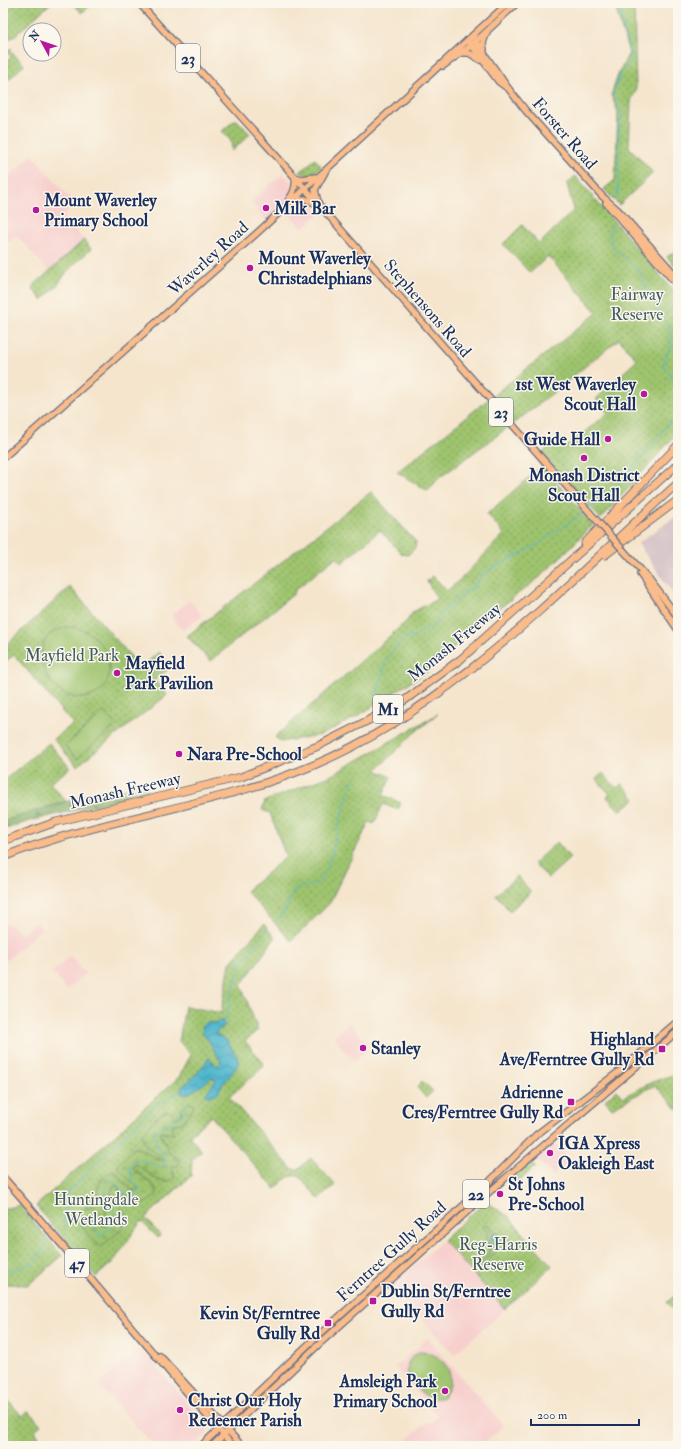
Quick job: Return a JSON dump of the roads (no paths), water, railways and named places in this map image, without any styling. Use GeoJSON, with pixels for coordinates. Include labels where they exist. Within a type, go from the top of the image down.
{"type":"FeatureCollection","features":[{"type":"Feature","properties":{"kind":"highway"},"geometry":{"type":"LineString","coordinates":[[552,579],[678,445]]}},
{"type":"Feature","properties":{"kind":"highway","name":"Monash Freeway"},"geometry":{"type":"LineString","coordinates":[[3,841],[56,822],[240,777],[318,746],[368,721],[428,684],[472,650],[678,464]]}},
{"type":"Feature","properties":{"kind":"highway","name":"Monash Freeway"},"geometry":{"type":"LineString","coordinates":[[3,858],[11,854],[94,828],[253,788],[315,764],[369,738],[421,706],[474,667],[678,483]]}},
{"type":"Feature","properties":{"kind":"highway"},"geometry":{"type":"LineString","coordinates":[[565,586],[678,500]]}},
{"type":"Feature","properties":{"kind":"highway"},"geometry":{"type":"LineString","coordinates":[[3,836],[56,822]]}},
{"type":"Feature","properties":{"kind":"main road","name":"Stephensons Road"},"geometry":{"type":"LineString","coordinates":[[139,3],[305,188],[649,579],[678,617]]}},
{"type":"Feature","properties":{"kind":"main road","name":"Waverley Road"},"geometry":{"type":"LineString","coordinates":[[429,76],[461,53],[472,40],[488,29],[508,3]]}},
{"type":"Feature","properties":{"kind":"main road","name":"Waverley Road"},"geometry":{"type":"LineString","coordinates":[[3,458],[291,202],[429,76],[500,15],[517,3]]}},
{"type":"Feature","properties":{"kind":"main road"},"geometry":{"type":"LineString","coordinates":[[485,54],[483,43],[488,29]]}},
{"type":"Feature","properties":{"kind":"main road","name":"Forster Road"},"geometry":{"type":"LineString","coordinates":[[472,40],[485,54],[508,88],[602,196],[618,210],[678,286]]}},
{"type":"Feature","properties":{"kind":"main road","name":"Forster Road"},"geometry":{"type":"LineString","coordinates":[[472,40],[483,63],[498,82],[508,88]]}},
{"type":"Feature","properties":{"kind":"main road"},"geometry":{"type":"LineString","coordinates":[[461,53],[469,53],[483,63]]}},
{"type":"Feature","properties":{"kind":"main road"},"geometry":{"type":"LineString","coordinates":[[319,205],[315,190],[328,168]]}},
{"type":"Feature","properties":{"kind":"main road"},"geometry":{"type":"LineString","coordinates":[[283,208],[294,194],[295,177],[302,179],[318,176]]}},
{"type":"Feature","properties":{"kind":"main road"},"geometry":{"type":"LineString","coordinates":[[291,202],[305,199],[319,205]]}},
{"type":"Feature","properties":{"kind":"main road","name":"Forster Road"},"geometry":{"type":"LineString","coordinates":[[643,243],[678,278]]}},
{"type":"Feature","properties":{"kind":"main road","name":"Stephensons Road"},"geometry":{"type":"LineString","coordinates":[[632,561],[678,630]]}},
{"type":"Feature","properties":{"kind":"main road","name":"Ferntree Gully Road"},"geometry":{"type":"LineString","coordinates":[[201,1446],[311,1342],[483,1188],[536,1135],[621,1070],[678,1021]]}},
{"type":"Feature","properties":{"kind":"main road","name":"Ferntree Gully Road"},"geometry":{"type":"LineString","coordinates":[[212,1446],[317,1346],[488,1193],[678,1031]]}},
{"type":"Feature","properties":{"kind":"main road","name":"47"},"geometry":{"type":"LineString","coordinates":[[3,1177],[152,1350],[183,1390],[218,1430],[242,1446]]}},
{"type":"Feature","properties":{"kind":"main road","name":"47"},"geometry":{"type":"LineString","coordinates":[[152,1350],[184,1382],[223,1426],[233,1446]]}},
{"type":"Feature","properties":{"kind":"water"},"geometry":{"type":"Polygon","coordinates":[[[222,1020],[224,1026],[215,1033],[228,1041],[239,1062],[218,1093],[210,1096],[205,1095],[216,1080],[212,1077],[201,1086],[185,1095],[181,1092],[181,1088],[193,1078],[208,1058],[217,1066],[221,1062],[207,1038],[202,1034],[203,1025],[209,1022],[215,1024],[222,1020]]]}},
{"type":"Feature","properties":{"kind":"water"},"geometry":{"type":"Polygon","coordinates":[[[493,1233],[497,1235],[500,1240],[490,1249],[489,1245],[496,1241],[491,1239],[493,1233]]]}},
{"type":"Feature","properties":{"kind":"waterway"},"geometry":{"type":"LineString","coordinates":[[617,199],[619,170],[619,124],[622,115],[613,95],[620,74],[631,60],[618,3]]}},
{"type":"Feature","properties":{"kind":"waterway"},"geometry":{"type":"LineString","coordinates":[[612,225],[610,234],[612,246],[638,271],[649,295],[669,327],[671,342],[663,364],[678,387]]}},
{"type":"Feature","properties":{"kind":"waterway"},"geometry":{"type":"LineString","coordinates":[[590,508],[612,493],[678,412]]}},
{"type":"Feature","properties":{"kind":"waterway"},"geometry":{"type":"LineString","coordinates":[[376,697],[386,660],[402,639],[416,636],[431,628],[443,611],[450,607],[455,600],[462,597],[464,592],[474,588],[482,574],[535,546],[586,511]]}},
{"type":"Feature","properties":{"kind":"waterway"},"geometry":{"type":"LineString","coordinates":[[276,921],[284,912],[294,890],[317,883],[325,871],[329,862],[352,781],[355,781]]}},
{"type":"Feature","properties":{"kind":"waterway"},"geometry":{"type":"LineString","coordinates":[[223,1025],[226,1024],[229,1001],[243,959],[268,930]]}},
{"type":"Feature","properties":{"kind":"waterway"},"geometry":{"type":"LineString","coordinates":[[65,1229],[63,1199],[68,1192],[147,1113],[161,1101],[181,1092]]}},
{"type":"Feature","properties":{"kind":"waterway"},"geometry":{"type":"LineString","coordinates":[[83,1217],[92,1218],[99,1236],[113,1226],[114,1211],[106,1195],[107,1185],[112,1180],[127,1195],[139,1194],[141,1190],[133,1181],[129,1166],[133,1161],[141,1160],[162,1168],[168,1160],[159,1149],[154,1134],[159,1128],[178,1118],[188,1105]]}},
{"type":"Feature","properties":{"kind":"waterway"},"geometry":{"type":"LineString","coordinates":[[3,1270],[12,1270],[34,1263],[48,1240]]}},
{"type":"Feature","properties":{"kind":"place","name":"Milk Bar"},"geometry":{"type":"Point","coordinates":[266,208]}},
{"type":"Feature","properties":{"kind":"place","name":"Mount Waverley Primary School"},"geometry":{"type":"Point","coordinates":[36,210]}},
{"type":"Feature","properties":{"kind":"place","name":"Mount Waverley Christadelphians"},"geometry":{"type":"Point","coordinates":[250,268]}},
{"type":"Feature","properties":{"kind":"place","name":"1st West Waverley Scout Hall"},"geometry":{"type":"Point","coordinates":[644,394]}},
{"type":"Feature","properties":{"kind":"place","name":"Guide Hall"},"geometry":{"type":"Point","coordinates":[608,439]}},
{"type":"Feature","properties":{"kind":"place","name":"Monash District Scout Hall"},"geometry":{"type":"Point","coordinates":[584,458]}},
{"type":"Feature","properties":{"kind":"place","name":"Mayfield Park Pavilion"},"geometry":{"type":"Point","coordinates":[117,673]}},
{"type":"Feature","properties":{"kind":"place","name":"Nara Pre-School"},"geometry":{"type":"Point","coordinates":[179,754]}},
{"type":"Feature","properties":{"kind":"place","name":"Stanley"},"geometry":{"type":"Point","coordinates":[363,1048]}},
{"type":"Feature","properties":{"kind":"place","name":"Highland Ave/Ferntree Gully Rd"},"geometry":{"type":"Point","coordinates":[662,1049]}},
{"type":"Feature","properties":{"kind":"place","name":"Adrienne Cres/Ferntree Gully Rd"},"geometry":{"type":"Point","coordinates":[571,1102]}},
{"type":"Feature","properties":{"kind":"place","name":"IGA Xpress Oakleigh East"},"geometry":{"type":"Point","coordinates":[550,1153]}},
{"type":"Feature","properties":{"kind":"place","name":"St Johns Pre-School"},"geometry":{"type":"Point","coordinates":[500,1194]}},
{"type":"Feature","properties":{"kind":"place","name":"Dublin St/Ferntree Gully Rd"},"geometry":{"type":"Point","coordinates":[373,1301]}},
{"type":"Feature","properties":{"kind":"place","name":"Kevin St/Ferntree Gully Rd"},"geometry":{"type":"Point","coordinates":[328,1323]}},
{"type":"Feature","properties":{"kind":"place","name":"Amsleigh Park Primary School"},"geometry":{"type":"Point","coordinates":[445,1391]}},
{"type":"Feature","properties":{"kind":"place","name":"Christ Our Holy Redeemer Parish"},"geometry":{"type":"Point","coordinates":[180,1410]}},
{"type":"Feature","properties":{"kind":"park label","name":"Fairway Reserve"},"geometry":{"type":"Point","coordinates":[637,304]}},
{"type":"Feature","properties":{"kind":"park label","name":"Mayfield Park"},"geometry":{"type":"Point","coordinates":[72,655]}},
{"type":"Feature","properties":{"kind":"park label","name":"Huntingdale Wetlands"},"geometry":{"type":"Point","coordinates":[96,1209]}},
{"type":"Feature","properties":{"kind":"park label","name":"Reg-Harris Reserve"},"geometry":{"type":"Point","coordinates":[498,1254]}}]}
